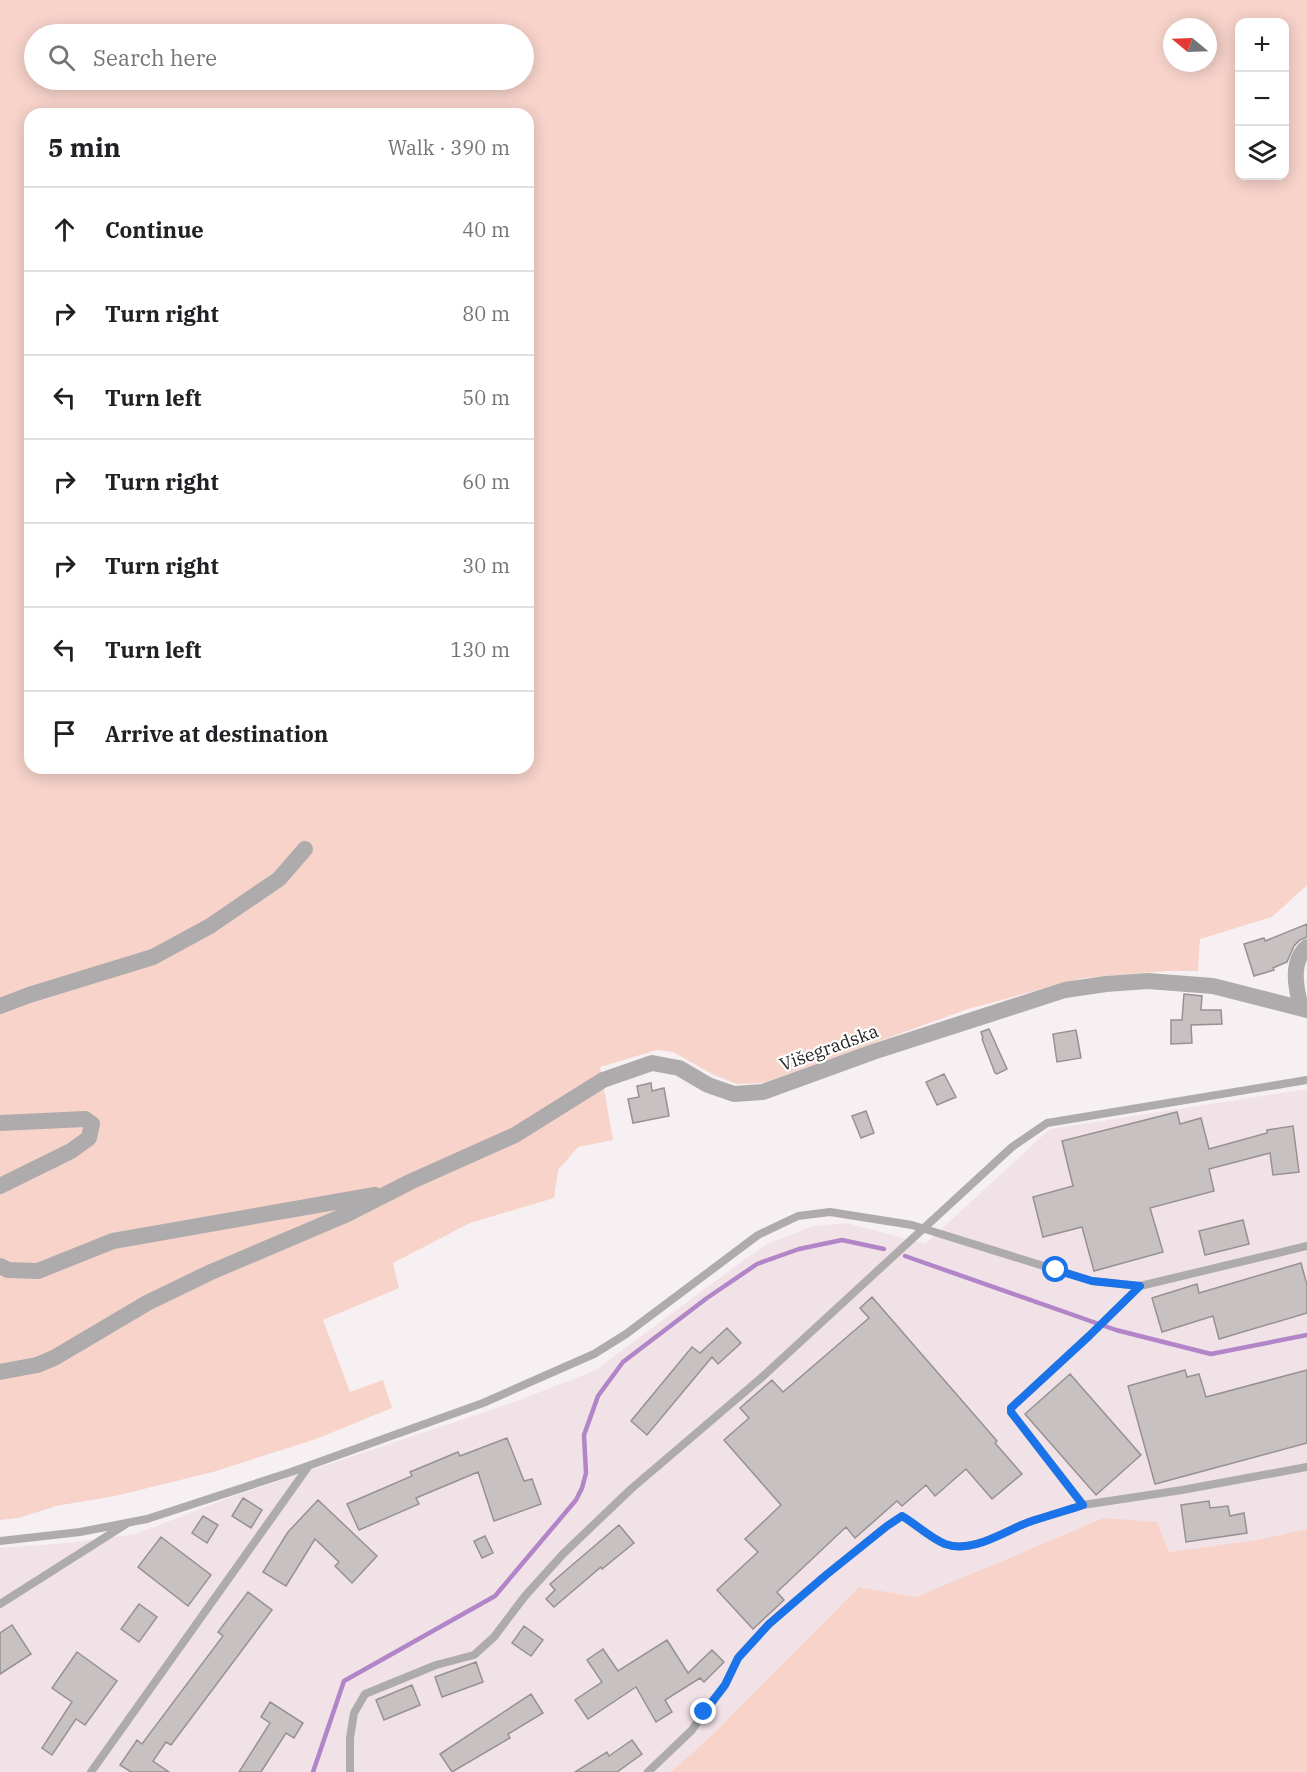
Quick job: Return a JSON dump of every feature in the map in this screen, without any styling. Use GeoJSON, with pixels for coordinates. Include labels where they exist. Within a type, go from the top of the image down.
{"type":"FeatureCollection","features":[{"type":"Feature","properties":{"kind":"street"},"geometry":{"type":"LineString","coordinates":[[0,1006],[153,957],[210,926],[279,879],[305,849]]}},
{"type":"Feature","properties":{"kind":"street"},"geometry":{"type":"LineString","coordinates":[[1304,1009],[1295,969],[1300,953],[1307,947]]}},
{"type":"Feature","properties":{"kind":"street","name":"Višegradska"},"geometry":{"type":"LineString","coordinates":[[390,1192],[515,1135],[603,1080],[652,1063],[679,1068],[708,1085],[734,1094],[763,1092],[873,1052],[1065,990],[1106,984],[1148,981],[1213,986],[1304,1009]]}},
{"type":"Feature","properties":{"kind":"street"},"geometry":{"type":"LineString","coordinates":[[0,1123],[85,1119],[92,1124],[89,1138],[71,1151],[0,1186]]}},
{"type":"Feature","properties":{"kind":"street"},"geometry":{"type":"LineString","coordinates":[[0,1266],[8,1270],[38,1271],[113,1241],[390,1192]]}},
{"type":"Feature","properties":{"kind":"street"},"geometry":{"type":"LineString","coordinates":[[0,1372],[37,1365],[73,1347],[147,1303],[211,1272],[324,1225],[390,1192]]}},
{"type":"Feature","properties":{"kind":"lane"},"geometry":{"type":"LineString","coordinates":[[350,1772],[350,1738],[354,1713],[365,1694],[436,1665],[474,1655],[494,1637],[525,1596],[563,1554],[631,1489],[761,1378],[1012,1147],[1047,1123],[1307,1080]]}},
{"type":"Feature","properties":{"kind":"lane"},"geometry":{"type":"LineString","coordinates":[[0,1541],[80,1532],[158,1515],[309,1466],[483,1403],[594,1354],[644,1320],[758,1235],[798,1216],[830,1212],[912,1225],[1092,1281],[1140,1286],[1307,1246]]}},
{"type":"Feature","properties":{"kind":"lane"},"geometry":{"type":"LineString","coordinates":[[1083,1505],[1011,1412],[1011,1408],[1110,1317],[1140,1286]]}},
{"type":"Feature","properties":{"kind":"lane"},"geometry":{"type":"LineString","coordinates":[[91,1772],[309,1466]]}},
{"type":"Feature","properties":{"kind":"lane"},"geometry":{"type":"LineString","coordinates":[[648,1772],[691,1731],[725,1685],[738,1658],[769,1624],[835,1568],[902,1516],[934,1538],[957,1546],[976,1544],[1028,1523],[1083,1505],[1307,1467]]}},
{"type":"Feature","properties":{"kind":"lane"},"geometry":{"type":"LineString","coordinates":[[0,1604],[130,1522]]}},
{"type":"Feature","properties":{"kind":"shaded area"},"geometry":{"type":"Polygon","coordinates":[[[0,0],[1307,0],[1307,885],[1272,917],[1200,939],[1198,971],[1166,971],[1083,978],[968,1009],[763,1083],[737,1084],[714,1075],[673,1052],[657,1050],[600,1067],[613,1140],[578,1147],[558,1170],[554,1198],[470,1223],[393,1263],[399,1288],[323,1320],[350,1392],[383,1380],[392,1408],[316,1439],[213,1472],[115,1496],[56,1506],[19,1518],[0,1520],[0,0]]]}},
{"type":"Feature","properties":{"kind":"shaded area"},"geometry":{"type":"Polygon","coordinates":[[[1307,1089],[1307,1529],[1256,1540],[1168,1552],[1105,1518],[916,1597],[859,1587],[711,1736],[671,1772],[0,1772],[0,1548],[68,1543],[136,1534],[231,1497],[509,1404],[594,1371],[767,1244],[813,1226],[847,1223],[925,1244],[1050,1129],[1307,1089]]]}},
{"type":"Feature","properties":{"kind":"shaded area"},"geometry":{"type":"Polygon","coordinates":[[[1104,1518],[1157,1522],[1169,1552],[1256,1540],[1307,1529],[1307,1772],[671,1772],[711,1736],[859,1587],[916,1597],[1104,1518]]]}},
{"type":"Feature","properties":{"kind":"building"},"geometry":{"type":"Polygon","coordinates":[[[1307,924],[1307,937],[1294,946],[1287,962],[1273,968],[1274,970],[1254,976],[1244,944],[1264,938],[1265,941],[1307,924]]]}},
{"type":"Feature","properties":{"kind":"building"},"geometry":{"type":"Polygon","coordinates":[[[1184,994],[1202,996],[1201,1010],[1221,1010],[1222,1024],[1191,1025],[1192,1043],[1171,1044],[1171,1020],[1182,1020],[1184,994]]]}},
{"type":"Feature","properties":{"kind":"building"},"geometry":{"type":"Polygon","coordinates":[[[989,1029],[1007,1069],[997,1074],[982,1039],[981,1032],[989,1029]]]}},
{"type":"Feature","properties":{"kind":"building"},"geometry":{"type":"Polygon","coordinates":[[[1076,1030],[1081,1058],[1057,1062],[1053,1034],[1076,1030]]]}},
{"type":"Feature","properties":{"kind":"building"},"geometry":{"type":"Polygon","coordinates":[[[944,1074],[956,1097],[937,1105],[926,1082],[944,1074]]]}},
{"type":"Feature","properties":{"kind":"building"},"geometry":{"type":"Polygon","coordinates":[[[651,1083],[652,1091],[664,1088],[669,1116],[633,1123],[628,1099],[639,1097],[637,1086],[651,1083]]]}},
{"type":"Feature","properties":{"kind":"building"},"geometry":{"type":"Polygon","coordinates":[[[866,1111],[874,1133],[861,1138],[852,1116],[866,1111]]]}},
{"type":"Feature","properties":{"kind":"building"},"geometry":{"type":"Polygon","coordinates":[[[1177,1112],[1180,1124],[1201,1118],[1209,1149],[1267,1133],[1267,1130],[1293,1126],[1299,1172],[1273,1175],[1270,1153],[1209,1169],[1214,1191],[1150,1208],[1163,1252],[1094,1271],[1082,1227],[1043,1237],[1033,1197],[1073,1186],[1062,1141],[1177,1112]]]}},
{"type":"Feature","properties":{"kind":"building"},"geometry":{"type":"Polygon","coordinates":[[[1243,1220],[1249,1244],[1205,1255],[1199,1231],[1243,1220]]]}},
{"type":"Feature","properties":{"kind":"building"},"geometry":{"type":"Polygon","coordinates":[[[1301,1263],[1307,1285],[1307,1313],[1219,1339],[1213,1316],[1162,1332],[1152,1298],[1197,1284],[1199,1293],[1301,1263]]]}},
{"type":"Feature","properties":{"kind":"building"},"geometry":{"type":"Polygon","coordinates":[[[872,1297],[997,1441],[995,1443],[1022,1474],[992,1499],[966,1469],[935,1496],[926,1485],[902,1506],[897,1501],[855,1538],[846,1527],[777,1592],[784,1600],[753,1629],[717,1590],[758,1552],[745,1539],[781,1505],[724,1440],[749,1418],[740,1408],[772,1380],[783,1392],[869,1318],[860,1308],[872,1297]]]}},
{"type":"Feature","properties":{"kind":"building"},"geometry":{"type":"Polygon","coordinates":[[[727,1328],[741,1343],[718,1364],[712,1357],[647,1435],[631,1421],[692,1347],[700,1353],[727,1328]]]}},
{"type":"Feature","properties":{"kind":"building"},"geometry":{"type":"Polygon","coordinates":[[[1185,1370],[1187,1377],[1199,1374],[1206,1397],[1307,1370],[1307,1443],[1155,1484],[1128,1386],[1185,1370]]]}},
{"type":"Feature","properties":{"kind":"building"},"geometry":{"type":"Polygon","coordinates":[[[1070,1374],[1141,1455],[1096,1495],[1025,1414],[1070,1374]]]}},
{"type":"Feature","properties":{"kind":"building"},"geometry":{"type":"Polygon","coordinates":[[[507,1438],[524,1481],[532,1479],[541,1504],[494,1521],[478,1472],[416,1498],[419,1504],[359,1530],[347,1504],[412,1476],[410,1472],[458,1452],[460,1456],[507,1438]]]}},
{"type":"Feature","properties":{"kind":"building"},"geometry":{"type":"Polygon","coordinates":[[[243,1498],[262,1510],[251,1528],[232,1516],[243,1498]]]}},
{"type":"Feature","properties":{"kind":"building"},"geometry":{"type":"Polygon","coordinates":[[[318,1500],[377,1556],[352,1583],[335,1566],[339,1562],[315,1539],[286,1586],[263,1572],[288,1532],[318,1500]]]}},
{"type":"Feature","properties":{"kind":"building"},"geometry":{"type":"Polygon","coordinates":[[[1209,1501],[1210,1508],[1228,1506],[1230,1516],[1244,1513],[1247,1533],[1186,1542],[1181,1505],[1209,1501]]]}},
{"type":"Feature","properties":{"kind":"building"},"geometry":{"type":"Polygon","coordinates":[[[203,1516],[218,1525],[207,1543],[192,1533],[203,1516]]]}},
{"type":"Feature","properties":{"kind":"building"},"geometry":{"type":"Polygon","coordinates":[[[619,1525],[634,1543],[602,1569],[601,1567],[554,1607],[546,1599],[555,1590],[550,1584],[619,1525]]]}},
{"type":"Feature","properties":{"kind":"building"},"geometry":{"type":"Polygon","coordinates":[[[485,1536],[493,1553],[482,1558],[474,1541],[485,1536]]]}},
{"type":"Feature","properties":{"kind":"building"},"geometry":{"type":"Polygon","coordinates":[[[161,1537],[211,1575],[188,1606],[138,1567],[161,1537]]]}},
{"type":"Feature","properties":{"kind":"building"},"geometry":{"type":"Polygon","coordinates":[[[248,1592],[272,1610],[171,1745],[166,1742],[153,1761],[169,1772],[131,1772],[120,1765],[137,1740],[142,1744],[223,1636],[218,1632],[248,1592]]]}},
{"type":"Feature","properties":{"kind":"building"},"geometry":{"type":"Polygon","coordinates":[[[139,1604],[157,1617],[139,1642],[121,1629],[139,1604]]]}},
{"type":"Feature","properties":{"kind":"building"},"geometry":{"type":"Polygon","coordinates":[[[12,1625],[31,1654],[0,1674],[0,1633],[12,1625]]]}},
{"type":"Feature","properties":{"kind":"building"},"geometry":{"type":"Polygon","coordinates":[[[524,1626],[543,1640],[531,1656],[512,1643],[524,1626]]]}},
{"type":"Feature","properties":{"kind":"building"},"geometry":{"type":"Polygon","coordinates":[[[667,1640],[688,1673],[712,1650],[724,1662],[704,1682],[700,1678],[665,1700],[672,1712],[656,1722],[636,1687],[588,1719],[575,1700],[602,1682],[587,1660],[603,1649],[618,1671],[667,1640]]]}},
{"type":"Feature","properties":{"kind":"building"},"geometry":{"type":"Polygon","coordinates":[[[77,1652],[117,1681],[85,1725],[76,1719],[52,1755],[42,1748],[72,1702],[52,1688],[77,1652]]]}},
{"type":"Feature","properties":{"kind":"building"},"geometry":{"type":"Polygon","coordinates":[[[476,1662],[483,1682],[442,1697],[435,1677],[476,1662]]]}},
{"type":"Feature","properties":{"kind":"building"},"geometry":{"type":"Polygon","coordinates":[[[412,1685],[420,1705],[384,1720],[376,1700],[412,1685]]]}},
{"type":"Feature","properties":{"kind":"building"},"geometry":{"type":"Polygon","coordinates":[[[531,1694],[543,1713],[508,1734],[510,1738],[452,1772],[440,1754],[531,1694]]]}},
{"type":"Feature","properties":{"kind":"building"},"geometry":{"type":"Polygon","coordinates":[[[270,1702],[303,1723],[294,1738],[286,1733],[261,1772],[239,1772],[270,1723],[261,1717],[270,1702]]]}},
{"type":"Feature","properties":{"kind":"building"},"geometry":{"type":"Polygon","coordinates":[[[632,1740],[642,1754],[617,1772],[575,1772],[607,1752],[609,1756],[632,1740]]]}},
{"type":"Feature","properties":{"kind":"waterway"},"geometry":{"type":"LineString","coordinates":[[313,1772],[344,1681],[495,1596],[576,1500],[586,1473],[584,1435],[598,1396],[623,1362],[707,1298],[757,1264],[799,1249],[842,1240],[884,1249]]}},
{"type":"Feature","properties":{"kind":"waterway"},"geometry":{"type":"LineString","coordinates":[[905,1256],[1116,1330],[1211,1354],[1307,1335]]}},
{"type":"Feature","properties":{"kind":"route"},"geometry":{"type":"LineString","coordinates":[[704,1712],[725,1685],[738,1658],[769,1624],[826,1575],[902,1516],[934,1538],[957,1546],[976,1544],[1028,1523],[1083,1505],[1011,1412],[1011,1408],[1140,1286],[1092,1281],[1056,1270]]}}]}
